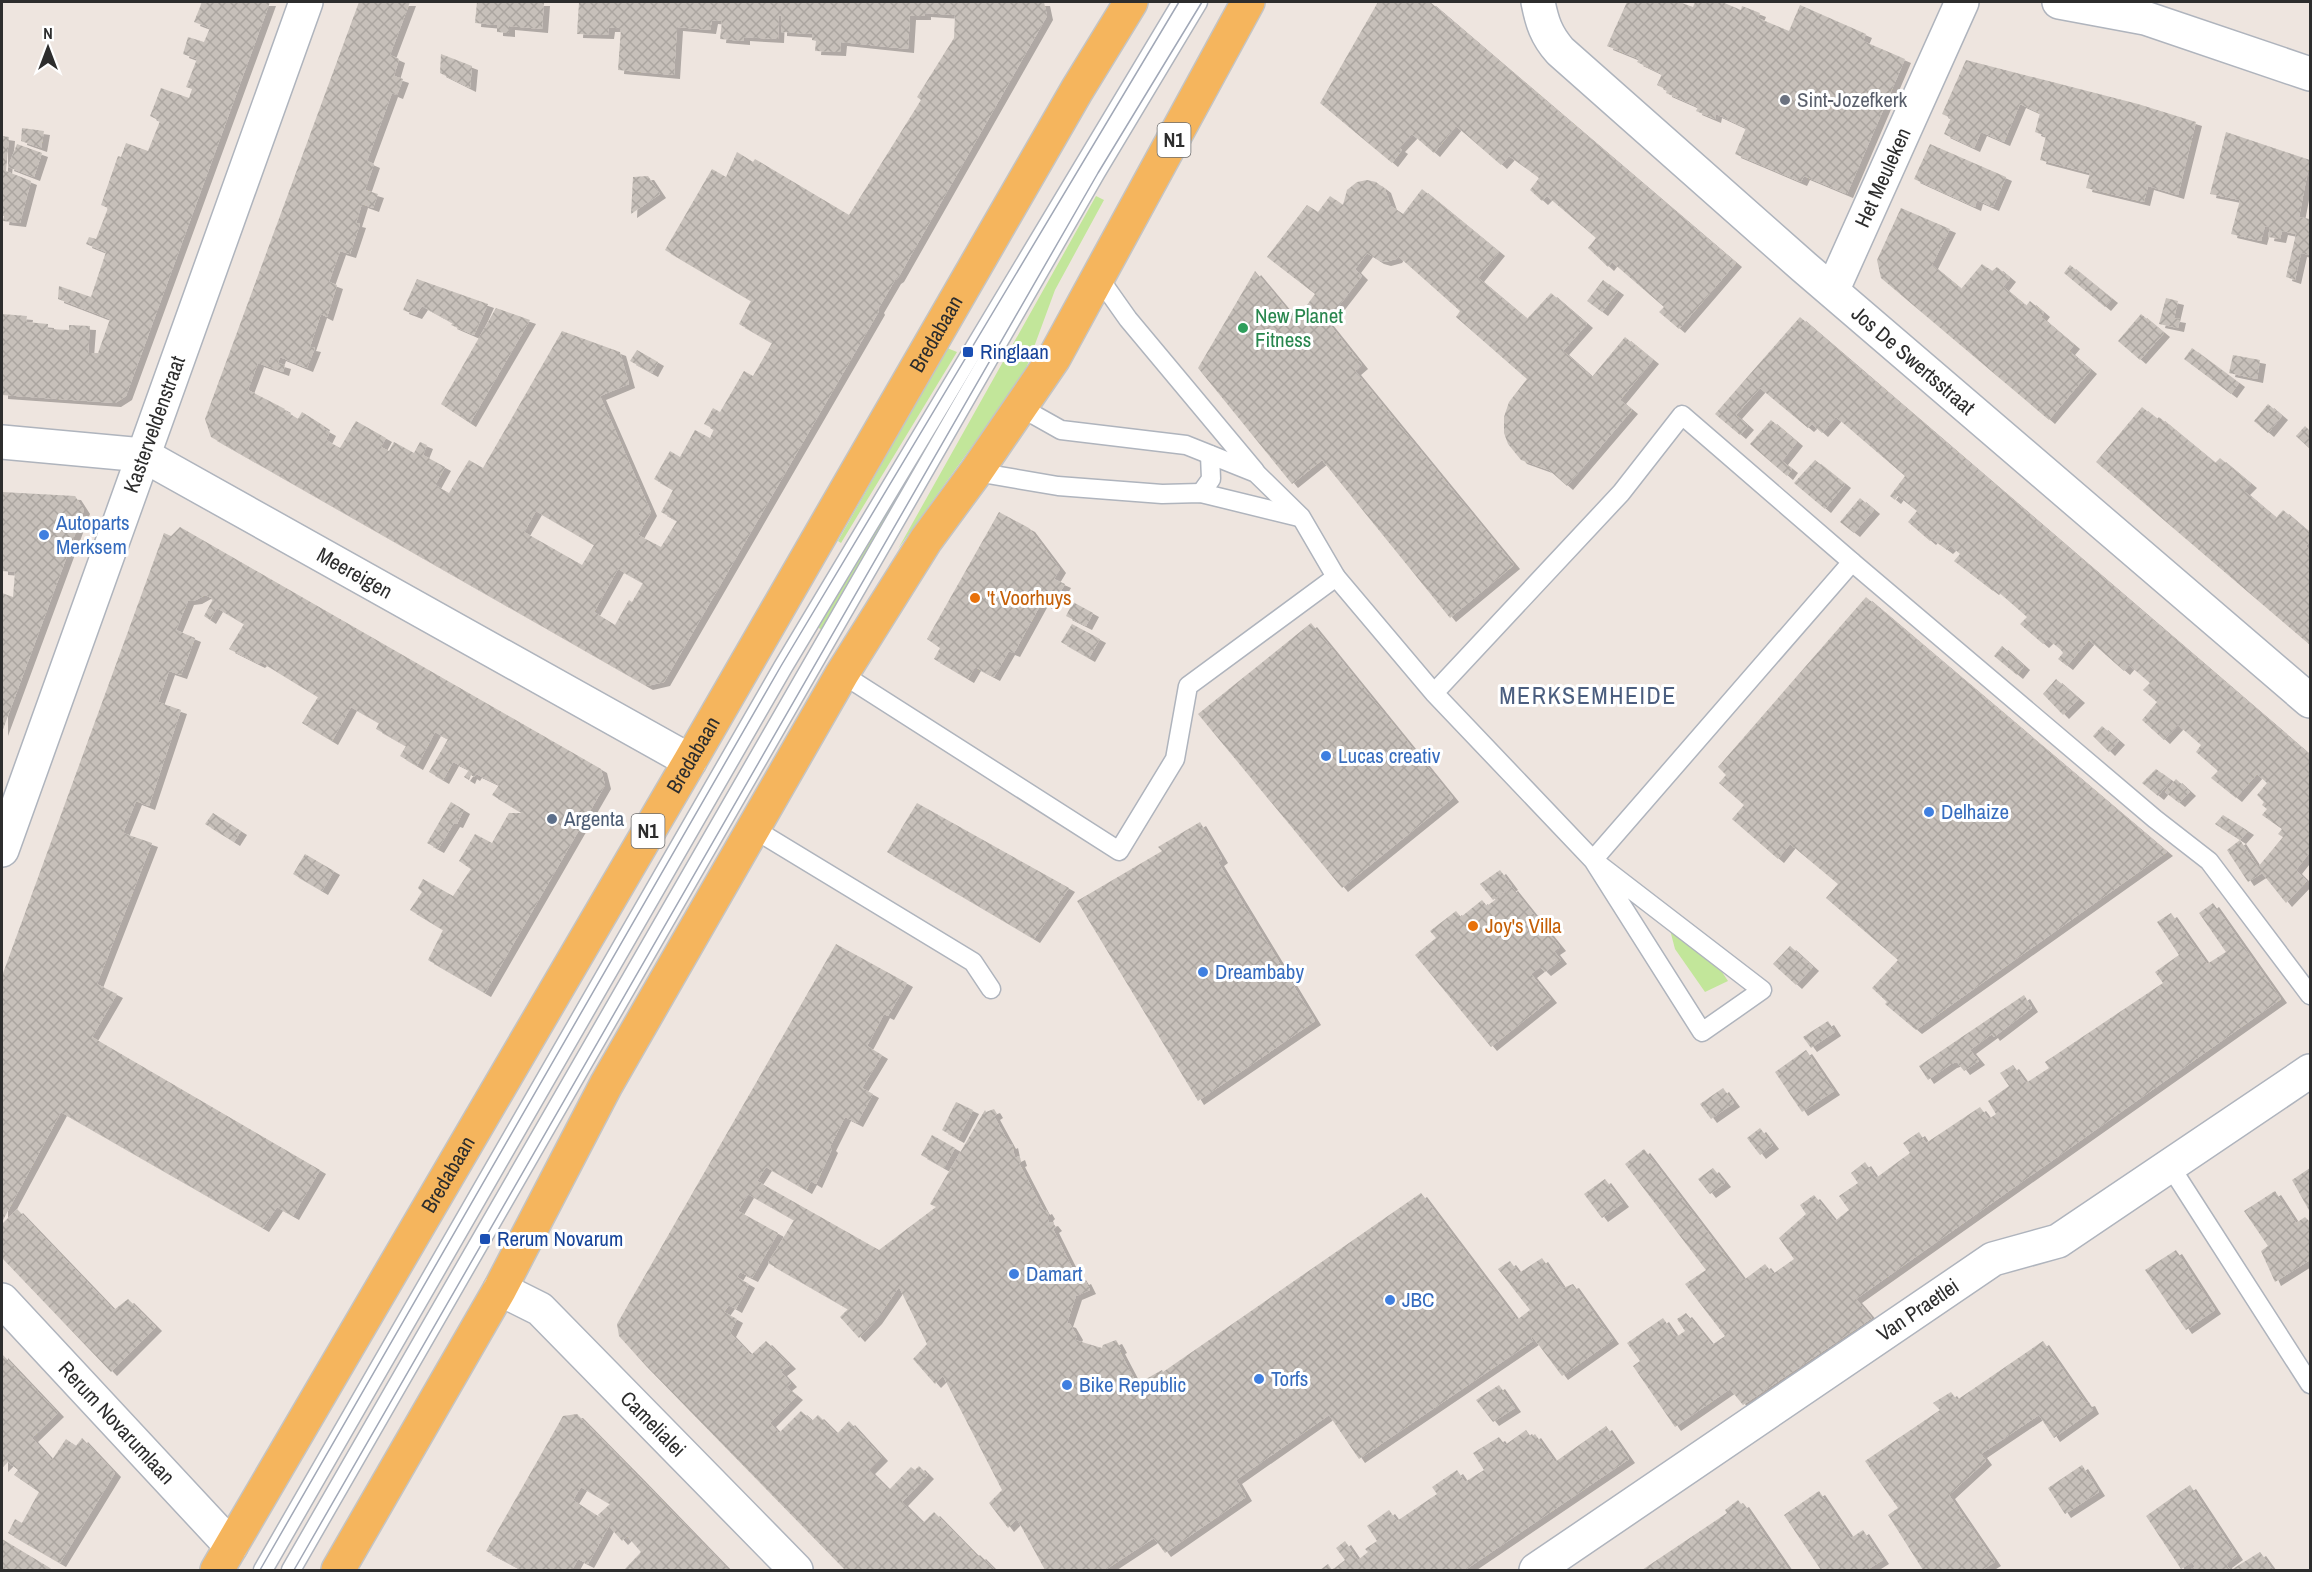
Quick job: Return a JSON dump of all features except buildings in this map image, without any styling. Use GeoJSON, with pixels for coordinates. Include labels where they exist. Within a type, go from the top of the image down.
{"type":"FeatureCollection","features":[{"type":"Feature","properties":{"kind":"main road","name":"Bredabaan"},"geometry":{"type":"LineString","coordinates":[[224,1558],[690,760],[1077,90],[1131,2]]}},
{"type":"Feature","properties":{"kind":"main road","name":"N1"},"geometry":{"type":"LineString","coordinates":[[338,1570],[500,1289],[606,1085],[842,674],[926,540],[1054,358],[1248,2]]}},
{"type":"Feature","properties":{"kind":"street","name":"Kasterveldenstraat"},"geometry":{"type":"LineString","coordinates":[[2,850],[306,2]]}},
{"type":"Feature","properties":{"kind":"street","name":"Jos De Swertsstraat"},"geometry":{"type":"LineString","coordinates":[[1538,2],[1548,37],[1560,51],[1833,290],[2310,701]]}},
{"type":"Feature","properties":{"kind":"street","name":"Het Meuleken"},"geometry":{"type":"LineString","coordinates":[[1833,290],[1962,2]]}},
{"type":"Feature","properties":{"kind":"street"},"geometry":{"type":"LineString","coordinates":[[2059,2],[2145,18],[2310,74]]}},
{"type":"Feature","properties":{"kind":"street","name":"Meereigen"},"geometry":{"type":"LineString","coordinates":[[2,442],[143,454],[690,760]]}},
{"type":"Feature","properties":{"kind":"street","name":"Van Praetlei"},"geometry":{"type":"LineString","coordinates":[[1536,1570],[1993,1259],[2058,1242],[2310,1071]]}},
{"type":"Feature","properties":{"kind":"street","name":"Camelialei"},"geometry":{"type":"LineString","coordinates":[[500,1289],[540,1309],[796,1570]]}},
{"type":"Feature","properties":{"kind":"street","name":"Rerum Novarumlaan"},"geometry":{"type":"LineString","coordinates":[[2,1300],[224,1558]]}},
{"type":"Feature","properties":{"kind":"lane"},"geometry":{"type":"LineString","coordinates":[[263,1570],[789,658],[1182,2]]}},
{"type":"Feature","properties":{"kind":"lane"},"geometry":{"type":"LineString","coordinates":[[291,1570],[1090,182],[1198,2]]}},
{"type":"Feature","properties":{"kind":"lane"},"geometry":{"type":"LineString","coordinates":[[1099,278],[1128,319],[1256,472],[1301,517],[1336,578],[1434,693],[1593,860],[1762,990],[1702,1032],[1593,860]]}},
{"type":"Feature","properties":{"kind":"lane"},"geometry":{"type":"LineString","coordinates":[[1020,407],[1061,430],[1186,445],[1256,472]]}},
{"type":"Feature","properties":{"kind":"lane"},"geometry":{"type":"LineString","coordinates":[[1434,693],[1621,493],[1682,416],[2155,819],[2209,861],[2310,995]]}},
{"type":"Feature","properties":{"kind":"lane"},"geometry":{"type":"LineString","coordinates":[[1201,493],[1211,479],[1210,454]]}},
{"type":"Feature","properties":{"kind":"lane"},"geometry":{"type":"LineString","coordinates":[[976,472],[1058,486],[1162,494],[1201,493],[1301,517]]}},
{"type":"Feature","properties":{"kind":"lane"},"geometry":{"type":"LineString","coordinates":[[1593,860],[1852,562]]}},
{"type":"Feature","properties":{"kind":"lane"},"geometry":{"type":"LineString","coordinates":[[842,674],[1119,850],[1175,759],[1188,686],[1336,578]]}},
{"type":"Feature","properties":{"kind":"lane"},"geometry":{"type":"LineString","coordinates":[[754,829],[973,962],[991,989]]}},
{"type":"Feature","properties":{"kind":"lane"},"geometry":{"type":"LineString","coordinates":[[2170,1166],[2310,1384]]}},
{"type":"Feature","properties":{"kind":"green space"},"geometry":{"type":"Polygon","coordinates":[[[1096,196],[1104,200],[1055,290],[1027,366],[1012,391],[898,549],[1096,196]]]}},
{"type":"Feature","properties":{"kind":"green space"},"geometry":{"type":"Polygon","coordinates":[[[947,348],[957,352],[841,543],[838,541],[947,348]]]}},
{"type":"Feature","properties":{"kind":"green space"},"geometry":{"type":"Polygon","coordinates":[[[906,470],[913,474],[822,630],[816,626],[906,470]]]}},
{"type":"Feature","properties":{"kind":"green space"},"geometry":{"type":"Polygon","coordinates":[[[1669,926],[1718,966],[1728,981],[1705,992],[1675,949],[1669,926]]]}},
{"type":"Feature","properties":{"kind":"tram line"},"geometry":{"type":"LineString","coordinates":[[260,1570],[781,666],[1179,2]]}},
{"type":"Feature","properties":{"kind":"tram line"},"geometry":{"type":"LineString","coordinates":[[294,1570],[1098,173],[1202,2]]}},
{"type":"Feature","properties":{"kind":"place","name":"Sint-Jozefkerk"},"geometry":{"type":"Point","coordinates":[1785,100]}},
{"type":"Feature","properties":{"kind":"place","name":"New Planet Fitness"},"geometry":{"type":"Point","coordinates":[1243,328]}},
{"type":"Feature","properties":{"kind":"place","name":"Ringlaan"},"geometry":{"type":"Point","coordinates":[968,352]}},
{"type":"Feature","properties":{"kind":"place","name":"Autoparts Merksem"},"geometry":{"type":"Point","coordinates":[44,535]}},
{"type":"Feature","properties":{"kind":"place","name":"'t Voorhuys"},"geometry":{"type":"Point","coordinates":[975,598]}},
{"type":"Feature","properties":{"kind":"place","name":"Lucas creativ"},"geometry":{"type":"Point","coordinates":[1326,756]}},
{"type":"Feature","properties":{"kind":"place","name":"Delhaize"},"geometry":{"type":"Point","coordinates":[1929,812]}},
{"type":"Feature","properties":{"kind":"place","name":"Argenta"},"geometry":{"type":"Point","coordinates":[552,819]}},
{"type":"Feature","properties":{"kind":"place","name":"Joy's Villa"},"geometry":{"type":"Point","coordinates":[1473,926]}},
{"type":"Feature","properties":{"kind":"place","name":"Dreambaby"},"geometry":{"type":"Point","coordinates":[1203,972]}},
{"type":"Feature","properties":{"kind":"place","name":"Rerum Novarum"},"geometry":{"type":"Point","coordinates":[485,1239]}},
{"type":"Feature","properties":{"kind":"place","name":"Damart"},"geometry":{"type":"Point","coordinates":[1014,1274]}},
{"type":"Feature","properties":{"kind":"place","name":"JBC"},"geometry":{"type":"Point","coordinates":[1390,1300]}},
{"type":"Feature","properties":{"kind":"place","name":"Torfs"},"geometry":{"type":"Point","coordinates":[1259,1379]}},
{"type":"Feature","properties":{"kind":"place","name":"Bike Republic"},"geometry":{"type":"Point","coordinates":[1067,1385]}},
{"type":"Feature","properties":{"kind":"district","name":"MERKSEMHEIDE"},"geometry":{"type":"Point","coordinates":[1588,696]}}]}
